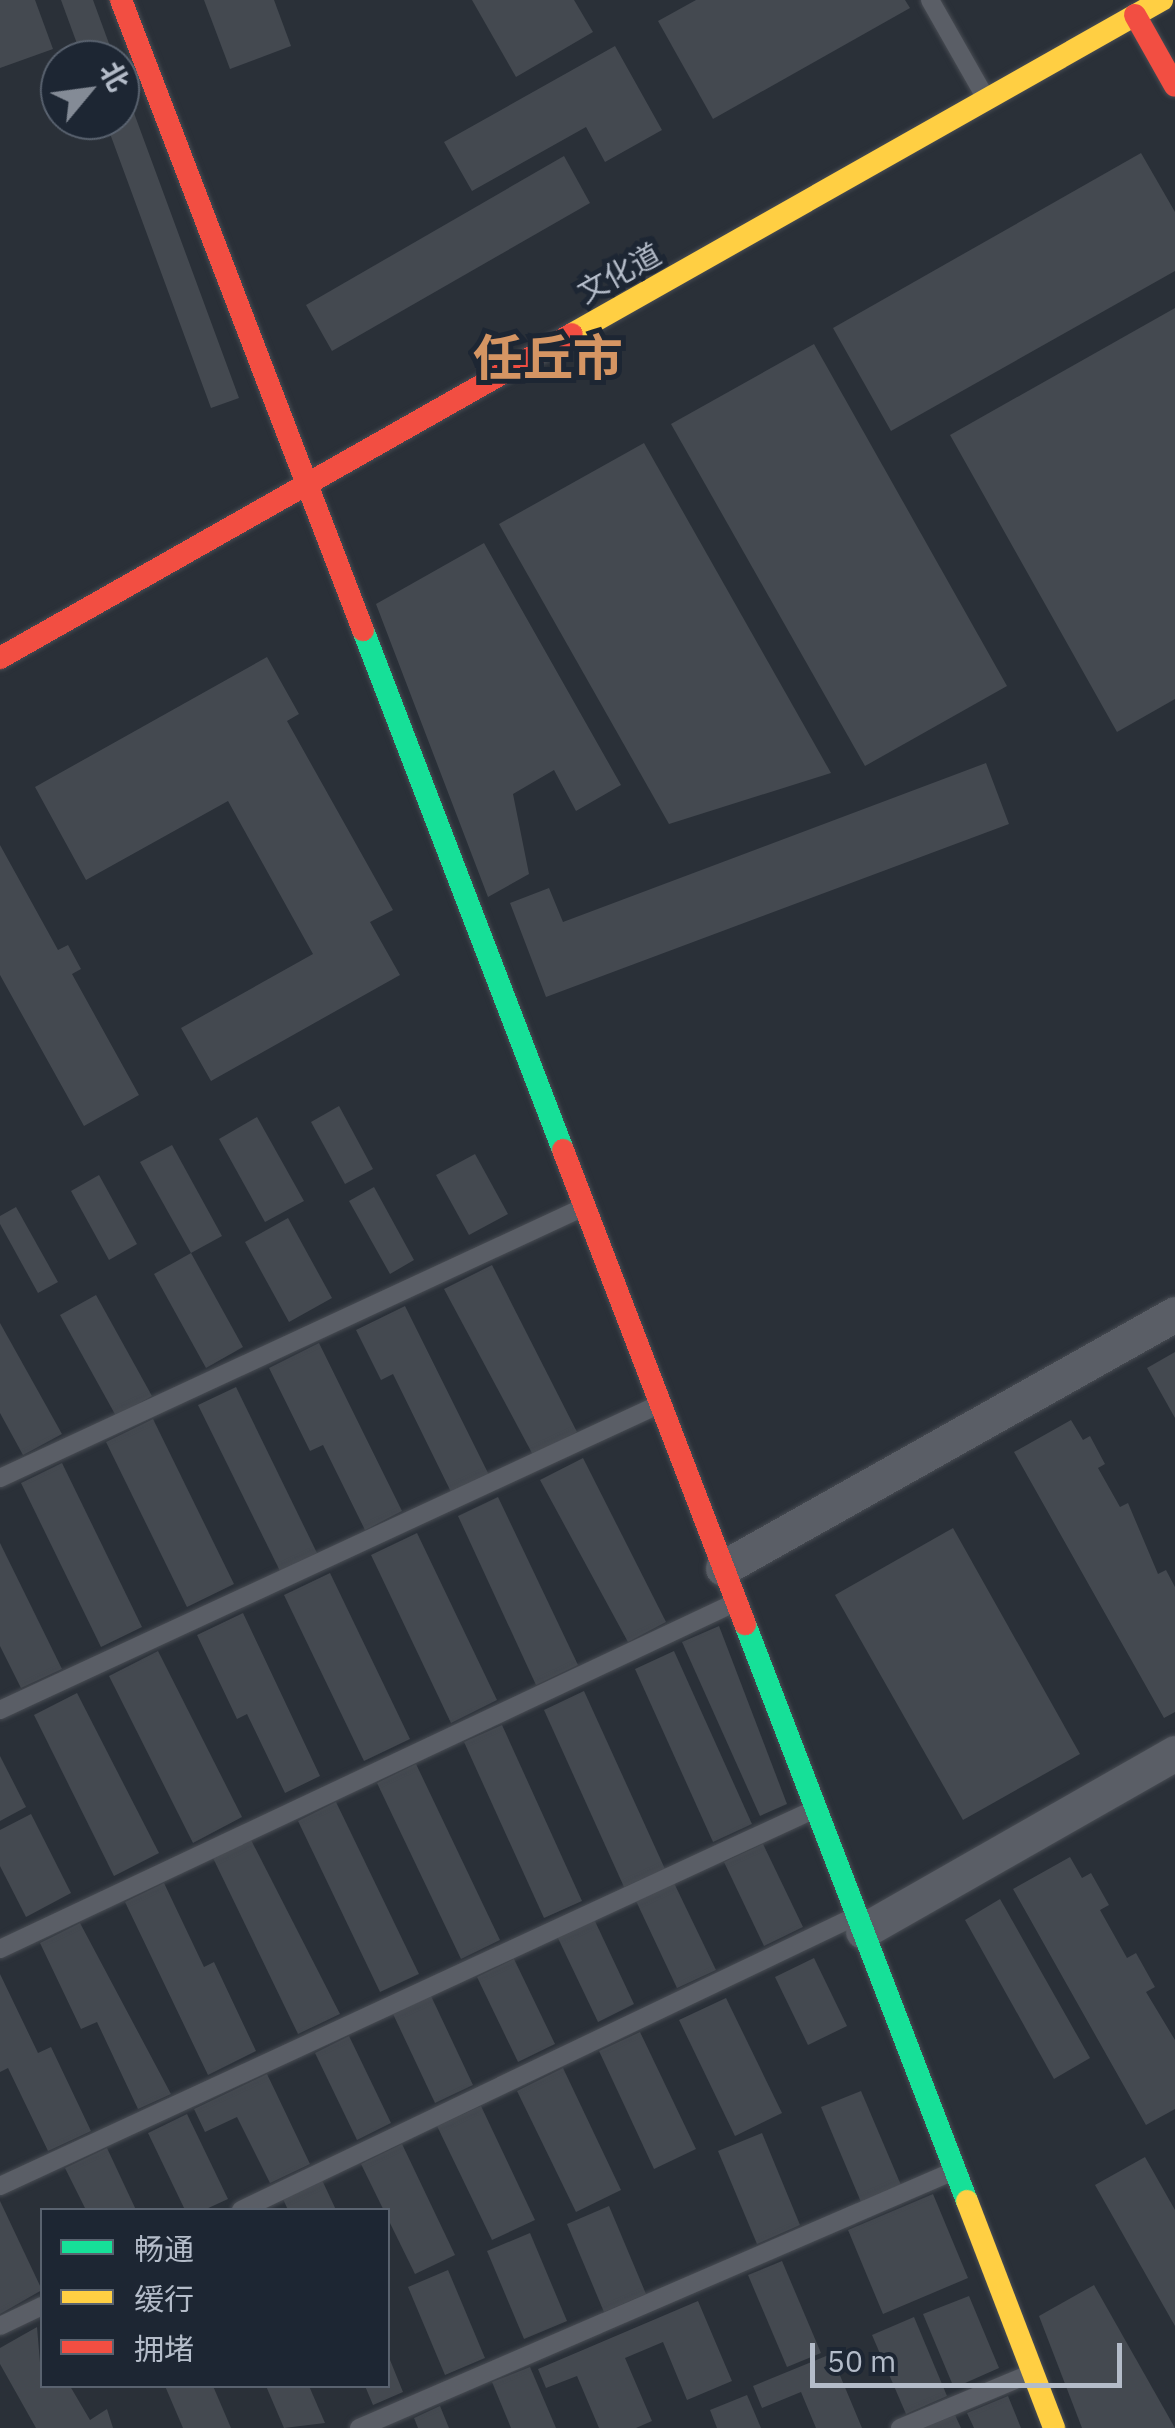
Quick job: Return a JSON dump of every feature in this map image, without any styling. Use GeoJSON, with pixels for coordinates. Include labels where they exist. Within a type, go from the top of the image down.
{"type":"FeatureCollection","features":[{"type":"Feature","properties":{"kind":"street"},"geometry":{"type":"LineString","coordinates":[[121,0],[1054,2428]]}},
{"type":"Feature","properties":{"kind":"street","name":"文化道"},"geometry":{"type":"LineString","coordinates":[[0,658],[1162,0]]}},
{"type":"Feature","properties":{"kind":"street"},"geometry":{"type":"LineString","coordinates":[[1135,15],[1175,86]]}},
{"type":"Feature","properties":{"kind":"street"},"geometry":{"type":"LineString","coordinates":[[724,1568],[1175,1314]]}},
{"type":"Feature","properties":{"kind":"street"},"geometry":{"type":"LineString","coordinates":[[860,1923],[1175,1753]]}},
{"type":"Feature","properties":{"kind":"lane"},"geometry":{"type":"LineString","coordinates":[[930,0],[987,100]]}},
{"type":"Feature","properties":{"kind":"lane"},"geometry":{"type":"LineString","coordinates":[[0,1478],[584,1206]]}},
{"type":"Feature","properties":{"kind":"lane"},"geometry":{"type":"LineString","coordinates":[[0,1710],[660,1404]]}},
{"type":"Feature","properties":{"kind":"lane"},"geometry":{"type":"LineString","coordinates":[[0,1949],[737,1602]]}},
{"type":"Feature","properties":{"kind":"lane"},"geometry":{"type":"LineString","coordinates":[[0,2186],[816,1809]]}},
{"type":"Feature","properties":{"kind":"lane"},"geometry":{"type":"LineString","coordinates":[[245,2208],[860,1923]]}},
{"type":"Feature","properties":{"kind":"lane"},"geometry":{"type":"LineString","coordinates":[[358,2428],[955,2170]]}},
{"type":"Feature","properties":{"kind":"lane"},"geometry":{"type":"LineString","coordinates":[[0,2326],[40,2307]]}},
{"type":"Feature","properties":{"kind":"lane"},"geometry":{"type":"LineString","coordinates":[[900,2428],[1032,2372]]}},
{"type":"Feature","properties":{"kind":"building"},"geometry":{"type":"Polygon","coordinates":[[[0,0],[35,0],[50,40],[40,40],[40,54],[0,68],[0,0]]]}},
{"type":"Feature","properties":{"kind":"building"},"geometry":{"type":"Polygon","coordinates":[[[61,0],[93,0],[108,40],[76,40],[61,0]]]}},
{"type":"Feature","properties":{"kind":"building"},"geometry":{"type":"Polygon","coordinates":[[[204,0],[274,0],[291,46],[230,69],[204,0]]]}},
{"type":"Feature","properties":{"kind":"building"},"geometry":{"type":"Polygon","coordinates":[[[472,0],[574,0],[593,32],[516,77],[472,0]]]}},
{"type":"Feature","properties":{"kind":"building"},"geometry":{"type":"Polygon","coordinates":[[[696,0],[905,0],[910,8],[713,119],[658,21],[696,0]]]}},
{"type":"Feature","properties":{"kind":"building"},"geometry":{"type":"Polygon","coordinates":[[[615,46],[662,130],[605,162],[586,127],[472,191],[444,142],[615,46]]]}},
{"type":"Feature","properties":{"kind":"building"},"geometry":{"type":"Polygon","coordinates":[[[140,129],[239,398],[211,408],[112,140],[140,140],[140,129]]]}},
{"type":"Feature","properties":{"kind":"building"},"geometry":{"type":"Polygon","coordinates":[[[1141,153],[1175,212],[1175,271],[891,431],[833,328],[1141,153]]]}},
{"type":"Feature","properties":{"kind":"building"},"geometry":{"type":"Polygon","coordinates":[[[564,156],[590,203],[332,351],[306,305],[564,156]]]}},
{"type":"Feature","properties":{"kind":"building"},"geometry":{"type":"Polygon","coordinates":[[[1175,308],[1175,699],[1117,732],[950,435],[1175,308]]]}},
{"type":"Feature","properties":{"kind":"building"},"geometry":{"type":"Polygon","coordinates":[[[814,344],[1007,686],[865,766],[671,424],[814,344]]]}},
{"type":"Feature","properties":{"kind":"building"},"geometry":{"type":"Polygon","coordinates":[[[644,443],[831,773],[669,824],[499,524],[644,443]]]}},
{"type":"Feature","properties":{"kind":"building"},"geometry":{"type":"Polygon","coordinates":[[[484,543],[621,785],[576,811],[554,770],[513,794],[529,874],[488,897],[376,604],[484,543]]]}},
{"type":"Feature","properties":{"kind":"building"},"geometry":{"type":"Polygon","coordinates":[[[267,657],[299,714],[287,721],[393,910],[370,922],[400,975],[211,1081],[181,1028],[313,954],[228,801],[86,880],[35,787],[267,657]]]}},
{"type":"Feature","properties":{"kind":"building"},"geometry":{"type":"Polygon","coordinates":[[[986,763],[1009,824],[546,997],[510,903],[549,888],[563,922],[986,763]]]}},
{"type":"Feature","properties":{"kind":"building"},"geometry":{"type":"Polygon","coordinates":[[[0,845],[58,950],[68,945],[81,969],[72,974],[139,1095],[84,1126],[0,975],[0,845]]]}},
{"type":"Feature","properties":{"kind":"building"},"geometry":{"type":"Polygon","coordinates":[[[339,1106],[373,1169],[345,1184],[311,1122],[339,1106]]]}},
{"type":"Feature","properties":{"kind":"building"},"geometry":{"type":"Polygon","coordinates":[[[257,1117],[304,1201],[265,1222],[219,1139],[257,1117]]]}},
{"type":"Feature","properties":{"kind":"building"},"geometry":{"type":"Polygon","coordinates":[[[172,1145],[222,1236],[191,1253],[140,1162],[172,1145]]]}},
{"type":"Feature","properties":{"kind":"building"},"geometry":{"type":"Polygon","coordinates":[[[475,1154],[508,1214],[469,1235],[436,1175],[475,1154]]]}},
{"type":"Feature","properties":{"kind":"building"},"geometry":{"type":"Polygon","coordinates":[[[99,1175],[137,1244],[109,1260],[71,1191],[99,1175]]]}},
{"type":"Feature","properties":{"kind":"building"},"geometry":{"type":"Polygon","coordinates":[[[374,1187],[414,1260],[390,1274],[349,1201],[374,1187]]]}},
{"type":"Feature","properties":{"kind":"building"},"geometry":{"type":"Polygon","coordinates":[[[16,1207],[58,1282],[38,1293],[0,1224],[0,1216],[16,1207]]]}},
{"type":"Feature","properties":{"kind":"building"},"geometry":{"type":"Polygon","coordinates":[[[288,1218],[332,1298],[289,1322],[245,1242],[288,1218]]]}},
{"type":"Feature","properties":{"kind":"building"},"geometry":{"type":"Polygon","coordinates":[[[191,1253],[243,1347],[206,1368],[154,1274],[191,1253]]]}},
{"type":"Feature","properties":{"kind":"building"},"geometry":{"type":"Polygon","coordinates":[[[492,1265],[577,1432],[533,1455],[444,1289],[492,1265]]]}},
{"type":"Feature","properties":{"kind":"building"},"geometry":{"type":"Polygon","coordinates":[[[96,1295],[152,1396],[116,1416],[60,1315],[96,1295]]]}},
{"type":"Feature","properties":{"kind":"building"},"geometry":{"type":"Polygon","coordinates":[[[405,1306],[489,1475],[452,1494],[393,1374],[381,1380],[356,1330],[405,1306]]]}},
{"type":"Feature","properties":{"kind":"building"},"geometry":{"type":"Polygon","coordinates":[[[0,1323],[62,1434],[23,1455],[0,1413],[0,1323]]]}},
{"type":"Feature","properties":{"kind":"building"},"geometry":{"type":"Polygon","coordinates":[[[319,1343],[402,1511],[365,1530],[323,1445],[310,1451],[269,1368],[319,1343]]]}},
{"type":"Feature","properties":{"kind":"building"},"geometry":{"type":"Polygon","coordinates":[[[1175,1352],[1175,1418],[1147,1368],[1175,1352]]]}},
{"type":"Feature","properties":{"kind":"building"},"geometry":{"type":"Polygon","coordinates":[[[236,1387],[317,1553],[280,1571],[198,1405],[236,1387]]]}},
{"type":"Feature","properties":{"kind":"building"},"geometry":{"type":"Polygon","coordinates":[[[153,1419],[234,1584],[187,1607],[106,1442],[153,1419]]]}},
{"type":"Feature","properties":{"kind":"building"},"geometry":{"type":"Polygon","coordinates":[[[1071,1420],[1083,1440],[1090,1436],[1105,1464],[1098,1468],[1120,1507],[1128,1503],[1158,1574],[1166,1570],[1175,1587],[1175,1712],[1164,1718],[1014,1452],[1071,1420]]]}},
{"type":"Feature","properties":{"kind":"building"},"geometry":{"type":"Polygon","coordinates":[[[583,1458],[666,1622],[628,1642],[540,1480],[583,1458]]]}},
{"type":"Feature","properties":{"kind":"building"},"geometry":{"type":"Polygon","coordinates":[[[62,1463],[142,1627],[101,1647],[21,1483],[62,1463]]]}},
{"type":"Feature","properties":{"kind":"building"},"geometry":{"type":"Polygon","coordinates":[[[498,1497],[578,1665],[536,1685],[458,1516],[498,1497]]]}},
{"type":"Feature","properties":{"kind":"building"},"geometry":{"type":"Polygon","coordinates":[[[953,1528],[1080,1754],[963,1820],[835,1595],[953,1528]]]}},
{"type":"Feature","properties":{"kind":"building"},"geometry":{"type":"Polygon","coordinates":[[[417,1533],[497,1700],[451,1723],[371,1555],[417,1533]]]}},
{"type":"Feature","properties":{"kind":"building"},"geometry":{"type":"Polygon","coordinates":[[[0,1543],[62,1669],[21,1688],[0,1646],[0,1543]]]}},
{"type":"Feature","properties":{"kind":"building"},"geometry":{"type":"Polygon","coordinates":[[[330,1573],[410,1739],[364,1761],[284,1595],[330,1573]]]}},
{"type":"Feature","properties":{"kind":"building"},"geometry":{"type":"Polygon","coordinates":[[[243,1613],[320,1776],[285,1793],[247,1714],[237,1719],[197,1635],[243,1613]]]}},
{"type":"Feature","properties":{"kind":"building"},"geometry":{"type":"Polygon","coordinates":[[[719,1626],[787,1804],[760,1816],[682,1642],[719,1626]]]}},
{"type":"Feature","properties":{"kind":"building"},"geometry":{"type":"Polygon","coordinates":[[[158,1651],[242,1817],[193,1843],[109,1676],[158,1651]]]}},
{"type":"Feature","properties":{"kind":"building"},"geometry":{"type":"Polygon","coordinates":[[[674,1651],[752,1824],[713,1842],[635,1669],[674,1651]]]}},
{"type":"Feature","properties":{"kind":"building"},"geometry":{"type":"Polygon","coordinates":[[[584,1691],[665,1869],[624,1887],[544,1710],[584,1691]]]}},
{"type":"Feature","properties":{"kind":"building"},"geometry":{"type":"Polygon","coordinates":[[[77,1693],[159,1853],[114,1876],[34,1715],[77,1693]]]}},
{"type":"Feature","properties":{"kind":"building"},"geometry":{"type":"Polygon","coordinates":[[[502,1725],[582,1901],[544,1918],[464,1742],[502,1725]]]}},
{"type":"Feature","properties":{"kind":"building"},"geometry":{"type":"Polygon","coordinates":[[[0,1756],[26,1807],[0,1821],[0,1756]]]}},
{"type":"Feature","properties":{"kind":"building"},"geometry":{"type":"Polygon","coordinates":[[[416,1764],[500,1940],[461,1959],[377,1783],[416,1764]]]}},
{"type":"Feature","properties":{"kind":"building"},"geometry":{"type":"Polygon","coordinates":[[[336,1802],[419,1974],[380,1992],[298,1821],[336,1802]]]}},
{"type":"Feature","properties":{"kind":"building"},"geometry":{"type":"Polygon","coordinates":[[[31,1814],[71,1893],[26,1917],[0,1866],[0,1830],[31,1814]]]}},
{"type":"Feature","properties":{"kind":"building"},"geometry":{"type":"Polygon","coordinates":[[[251,1840],[340,2014],[298,2034],[213,1858],[251,1840]]]}},
{"type":"Feature","properties":{"kind":"building"},"geometry":{"type":"Polygon","coordinates":[[[763,1844],[803,1927],[764,1946],[724,1862],[763,1844]]]}},
{"type":"Feature","properties":{"kind":"building"},"geometry":{"type":"Polygon","coordinates":[[[1070,1857],[1082,1878],[1091,1873],[1109,1905],[1100,1910],[1127,1958],[1136,1953],[1155,1987],[1146,1992],[1175,2040],[1175,2109],[1146,2125],[1013,1889],[1070,1857]]]}},
{"type":"Feature","properties":{"kind":"building"},"geometry":{"type":"Polygon","coordinates":[[[164,1883],[204,1967],[214,1962],[256,2051],[208,2075],[125,1902],[164,1883]]]}},
{"type":"Feature","properties":{"kind":"building"},"geometry":{"type":"Polygon","coordinates":[[[674,1883],[716,1970],[677,1988],[636,1901],[674,1883]]]}},
{"type":"Feature","properties":{"kind":"building"},"geometry":{"type":"Polygon","coordinates":[[[1000,1899],[1090,2058],[1054,2079],[965,1920],[1000,1899]]]}},
{"type":"Feature","properties":{"kind":"building"},"geometry":{"type":"Polygon","coordinates":[[[593,1917],[634,2004],[598,2022],[556,1934],[593,1917]]]}},
{"type":"Feature","properties":{"kind":"building"},"geometry":{"type":"Polygon","coordinates":[[[80,1923],[171,2094],[138,2109],[97,2022],[81,2029],[40,1943],[80,1923]]]}},
{"type":"Feature","properties":{"kind":"building"},"geometry":{"type":"Polygon","coordinates":[[[814,1958],[847,2026],[808,2045],[775,1977],[814,1958]]]}},
{"type":"Feature","properties":{"kind":"building"},"geometry":{"type":"Polygon","coordinates":[[[514,1959],[555,2044],[518,2062],[477,1977],[514,1959]]]}},
{"type":"Feature","properties":{"kind":"building"},"geometry":{"type":"Polygon","coordinates":[[[0,1974],[38,2053],[51,2047],[91,2131],[48,2151],[8,2068],[0,2072],[0,1974]]]}},
{"type":"Feature","properties":{"kind":"building"},"geometry":{"type":"Polygon","coordinates":[[[431,1996],[473,2085],[435,2103],[393,2014],[431,1996]]]}},
{"type":"Feature","properties":{"kind":"building"},"geometry":{"type":"Polygon","coordinates":[[[726,1998],[782,2113],[735,2136],[679,2020],[726,1998]]]}},
{"type":"Feature","properties":{"kind":"building"},"geometry":{"type":"Polygon","coordinates":[[[640,2032],[696,2149],[654,2169],[599,2051],[640,2032]]]}},
{"type":"Feature","properties":{"kind":"building"},"geometry":{"type":"Polygon","coordinates":[[[349,2036],[391,2123],[357,2140],[315,2053],[349,2036]]]}},
{"type":"Feature","properties":{"kind":"building"},"geometry":{"type":"Polygon","coordinates":[[[563,2068],[621,2190],[576,2212],[517,2091],[563,2068]]]}},
{"type":"Feature","properties":{"kind":"building"},"geometry":{"type":"Polygon","coordinates":[[[267,2074],[310,2164],[270,2183],[237,2117],[205,2132],[194,2109],[267,2074]]]}},
{"type":"Feature","properties":{"kind":"building"},"geometry":{"type":"Polygon","coordinates":[[[861,2091],[901,2185],[861,2202],[821,2107],[861,2091]]]}},
{"type":"Feature","properties":{"kind":"building"},"geometry":{"type":"Polygon","coordinates":[[[481,2106],[535,2220],[492,2240],[437,2126],[481,2106]]]}},
{"type":"Feature","properties":{"kind":"building"},"geometry":{"type":"Polygon","coordinates":[[[187,2114],[228,2199],[208,2208],[184,2208],[148,2133],[187,2114]]]}},
{"type":"Feature","properties":{"kind":"building"},"geometry":{"type":"Polygon","coordinates":[[[762,2133],[800,2225],[757,2244],[718,2151],[762,2133]]]}},
{"type":"Feature","properties":{"kind":"building"},"geometry":{"type":"Polygon","coordinates":[[[402,2144],[455,2255],[415,2274],[390,2223],[390,2208],[383,2208],[361,2164],[402,2144]]]}},
{"type":"Feature","properties":{"kind":"building"},"geometry":{"type":"Polygon","coordinates":[[[107,2148],[135,2208],[85,2208],[65,2168],[107,2148]]]}},
{"type":"Feature","properties":{"kind":"building"},"geometry":{"type":"Polygon","coordinates":[[[1145,2157],[1175,2210],[1175,2326],[1095,2185],[1145,2157]]]}},
{"type":"Feature","properties":{"kind":"building"},"geometry":{"type":"Polygon","coordinates":[[[322,2180],[335,2208],[287,2208],[283,2199],[322,2180]]]}},
{"type":"Feature","properties":{"kind":"building"},"geometry":{"type":"Polygon","coordinates":[[[933,2194],[968,2278],[883,2314],[848,2230],[933,2194]]]}},
{"type":"Feature","properties":{"kind":"building"},"geometry":{"type":"Polygon","coordinates":[[[0,2201],[40,2291],[0,2314],[0,2201]]]}},
{"type":"Feature","properties":{"kind":"building"},"geometry":{"type":"Polygon","coordinates":[[[609,2206],[646,2294],[604,2312],[567,2224],[609,2206]]]}},
{"type":"Feature","properties":{"kind":"building"},"geometry":{"type":"Polygon","coordinates":[[[530,2233],[567,2321],[524,2339],[487,2251],[530,2233]]]}},
{"type":"Feature","properties":{"kind":"building"},"geometry":{"type":"Polygon","coordinates":[[[782,2261],[821,2353],[787,2367],[748,2275],[782,2261]]]}},
{"type":"Feature","properties":{"kind":"building"},"geometry":{"type":"Polygon","coordinates":[[[448,2270],[485,2358],[445,2375],[408,2287],[448,2270]]]}},
{"type":"Feature","properties":{"kind":"building"},"geometry":{"type":"Polygon","coordinates":[[[1094,2285],[1175,2428],[1082,2428],[1039,2316],[1094,2285]]]}},
{"type":"Feature","properties":{"kind":"building"},"geometry":{"type":"Polygon","coordinates":[[[969,2296],[999,2368],[954,2388],[923,2314],[969,2296]]]}},
{"type":"Feature","properties":{"kind":"building"},"geometry":{"type":"Polygon","coordinates":[[[698,2301],[732,2381],[687,2400],[663,2342],[625,2358],[652,2421],[636,2428],[599,2428],[577,2376],[546,2388],[538,2369],[698,2301]]]}},
{"type":"Feature","properties":{"kind":"building"},"geometry":{"type":"Polygon","coordinates":[[[914,2317],[947,2396],[906,2414],[872,2335],[914,2317]]]}},
{"type":"Feature","properties":{"kind":"building"},"geometry":{"type":"Polygon","coordinates":[[[37,2327],[40,2388],[71,2388],[90,2420],[107,2409],[113,2428],[36,2428],[0,2364],[0,2348],[37,2327]]]}},
{"type":"Feature","properties":{"kind":"building"},"geometry":{"type":"Polygon","coordinates":[[[831,2354],[862,2428],[816,2428],[801,2392],[762,2408],[753,2386],[831,2354]]]}},
{"type":"Feature","properties":{"kind":"building"},"geometry":{"type":"Polygon","coordinates":[[[390,2360],[403,2392],[373,2405],[366,2388],[390,2388],[390,2360]]]}},
{"type":"Feature","properties":{"kind":"building"},"geometry":{"type":"Polygon","coordinates":[[[530,2367],[556,2428],[511,2428],[492,2382],[530,2367]]]}},
{"type":"Feature","properties":{"kind":"building"},"geometry":{"type":"Polygon","coordinates":[[[166,2388],[214,2388],[231,2428],[183,2428],[166,2388]]]}},
{"type":"Feature","properties":{"kind":"building"},"geometry":{"type":"Polygon","coordinates":[[[267,2388],[310,2388],[325,2423],[284,2428],[267,2388]]]}},
{"type":"Feature","properties":{"kind":"building"},"geometry":{"type":"Polygon","coordinates":[[[747,2395],[761,2428],[717,2428],[710,2410],[747,2395]]]}},
{"type":"Feature","properties":{"kind":"building"},"geometry":{"type":"Polygon","coordinates":[[[1008,2396],[1021,2428],[974,2428],[967,2413],[1008,2396]]]}},
{"type":"Feature","properties":{"kind":"building"},"geometry":{"type":"Polygon","coordinates":[[[440,2406],[449,2428],[418,2428],[414,2418],[440,2406]]]}},
{"type":"Feature","properties":{"kind":"building"},"geometry":{"type":"Polygon","coordinates":[[[955,2415],[961,2428],[923,2428],[955,2415]]]}},
{"type":"Feature","properties":{"kind":"traffic: fast"},"geometry":{"type":"LineString","coordinates":[[363,630],[563,1150]]}},
{"type":"Feature","properties":{"kind":"traffic: fast"},"geometry":{"type":"LineString","coordinates":[[745,1624],[967,2201]]}},
{"type":"Feature","properties":{"kind":"traffic: slow"},"geometry":{"type":"LineString","coordinates":[[572,334],[1162,0]]}},
{"type":"Feature","properties":{"kind":"traffic: slow"},"geometry":{"type":"LineString","coordinates":[[967,2201],[1054,2428]]}},
{"type":"Feature","properties":{"kind":"traffic: jam"},"geometry":{"type":"LineString","coordinates":[[121,0],[363,630]]}},
{"type":"Feature","properties":{"kind":"traffic: jam"},"geometry":{"type":"LineString","coordinates":[[1135,15],[1175,86]]}},
{"type":"Feature","properties":{"kind":"traffic: jam"},"geometry":{"type":"LineString","coordinates":[[0,658],[572,334]]}},
{"type":"Feature","properties":{"kind":"traffic: jam"},"geometry":{"type":"LineString","coordinates":[[563,1150],[745,1624]]}},
{"type":"Feature","properties":{"kind":"district","name":"任丘市"},"geometry":{"type":"Point","coordinates":[548,358]}}]}
